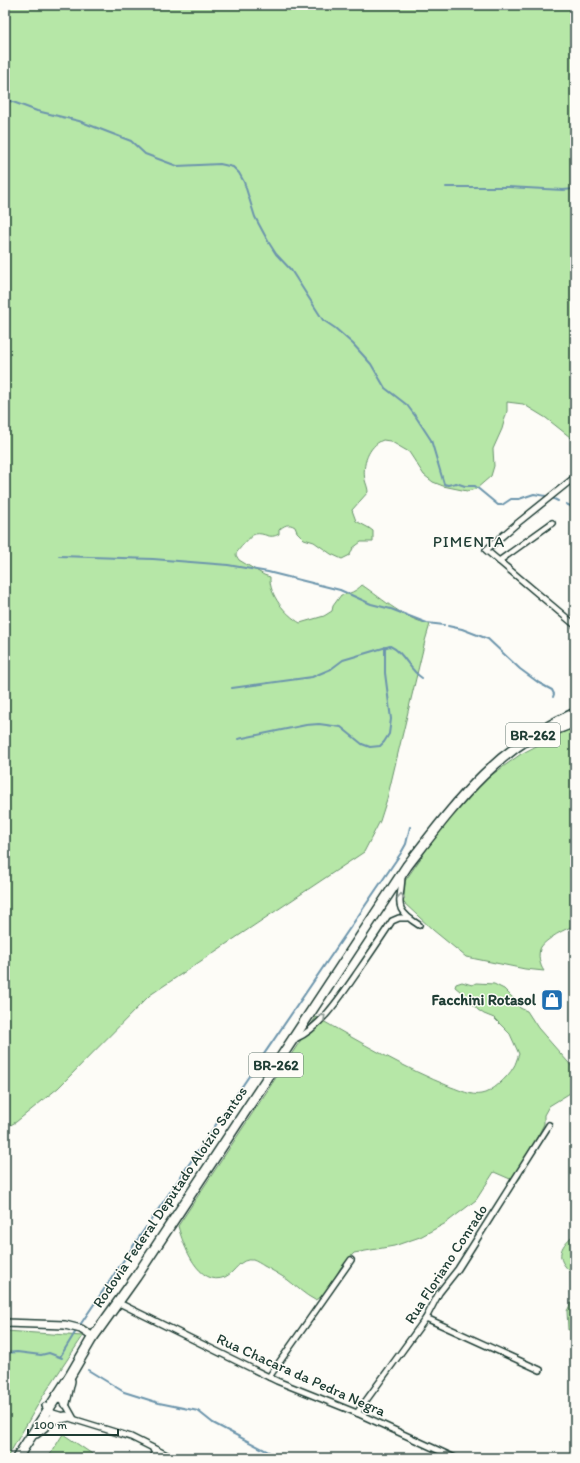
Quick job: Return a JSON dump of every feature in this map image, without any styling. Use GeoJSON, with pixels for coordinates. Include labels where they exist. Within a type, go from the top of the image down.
{"type":"FeatureCollection","features":[{"type":"Feature","properties":{"kind":"highway","name":"BR-262"},"geometry":{"type":"LineString","coordinates":[[495,764],[548,724],[575,709]]}},
{"type":"Feature","properties":{"kind":"highway","name":"BR-262"},"geometry":{"type":"LineString","coordinates":[[517,746],[550,725],[575,713]]}},
{"type":"Feature","properties":{"kind":"highway","name":"BR-262"},"geometry":{"type":"LineString","coordinates":[[495,764],[542,735],[575,721]]}},
{"type":"Feature","properties":{"kind":"highway","name":"Rodovia Federal Deputado Aloízio Santos"},"geometry":{"type":"LineString","coordinates":[[16,1458],[92,1338],[136,1277],[402,872],[474,783],[495,764]]}},
{"type":"Feature","properties":{"kind":"highway"},"geometry":{"type":"LineString","coordinates":[[55,1395],[92,1338]]}},
{"type":"Feature","properties":{"kind":"highway"},"geometry":{"type":"LineString","coordinates":[[65,1403],[67,1389],[75,1367]]}},
{"type":"Feature","properties":{"kind":"highway"},"geometry":{"type":"LineString","coordinates":[[16,1458],[22,1441],[47,1408]]}},
{"type":"Feature","properties":{"kind":"highway"},"geometry":{"type":"LineString","coordinates":[[26,1443],[53,1419],[70,1418]]}},
{"type":"Feature","properties":{"kind":"street"},"geometry":{"type":"LineString","coordinates":[[575,477],[486,550],[575,625]]}},
{"type":"Feature","properties":{"kind":"street"},"geometry":{"type":"LineString","coordinates":[[499,561],[552,523]]}},
{"type":"Feature","properties":{"kind":"street"},"geometry":{"type":"LineString","coordinates":[[402,872],[400,909],[407,918],[419,925]]}},
{"type":"Feature","properties":{"kind":"street"},"geometry":{"type":"LineString","coordinates":[[292,1040],[300,1037],[313,1027],[335,1004],[392,921],[399,918],[407,918]]}},
{"type":"Feature","properties":{"kind":"street","name":"Rua Floriano Conrado"},"geometry":{"type":"LineString","coordinates":[[357,1412],[426,1318],[439,1293],[458,1269],[549,1125]]}},
{"type":"Feature","properties":{"kind":"street"},"geometry":{"type":"LineString","coordinates":[[269,1377],[351,1260]]}},
{"type":"Feature","properties":{"kind":"street","name":"Rua Chacara da Pedra Negra"},"geometry":{"type":"LineString","coordinates":[[117,1302],[269,1377],[357,1412],[454,1458]]}},
{"type":"Feature","properties":{"kind":"street"},"geometry":{"type":"LineString","coordinates":[[426,1318],[540,1370]]}},
{"type":"Feature","properties":{"kind":"street"},"geometry":{"type":"LineString","coordinates":[[5,1322],[65,1325],[81,1329],[92,1338]]}},
{"type":"Feature","properties":{"kind":"street"},"geometry":{"type":"LineString","coordinates":[[55,1395],[65,1403],[70,1418]]}},
{"type":"Feature","properties":{"kind":"street"},"geometry":{"type":"LineString","coordinates":[[47,1408],[53,1413],[130,1438],[173,1458]]}},
{"type":"Feature","properties":{"kind":"street"},"geometry":{"type":"LineString","coordinates":[[153,1449],[156,1458]]}},
{"type":"Feature","properties":{"kind":"green space"},"geometry":{"type":"Polygon","coordinates":[[[5,5],[575,5],[575,441],[546,418],[523,404],[507,402],[507,411],[502,429],[493,449],[494,466],[491,476],[476,489],[467,491],[443,486],[433,482],[424,475],[409,452],[390,441],[383,440],[373,447],[367,457],[364,474],[368,492],[352,510],[356,521],[373,531],[373,542],[361,542],[353,548],[350,555],[342,559],[331,554],[314,542],[304,539],[297,532],[295,527],[289,525],[281,528],[279,530],[279,534],[276,536],[255,534],[250,537],[241,547],[236,554],[239,560],[270,577],[270,584],[275,597],[289,615],[300,623],[324,616],[332,611],[333,606],[341,595],[353,592],[362,585],[386,603],[403,613],[421,622],[430,624],[387,799],[380,821],[364,852],[150,995],[58,1088],[16,1122],[5,1128],[6,527],[5,5]]]}},
{"type":"Feature","properties":{"kind":"green space"},"geometry":{"type":"Polygon","coordinates":[[[575,726],[575,926],[556,934],[543,944],[539,953],[541,966],[544,971],[525,969],[466,957],[433,930],[403,902],[405,881],[440,830],[468,797],[486,779],[521,754],[575,726]]]}},
{"type":"Feature","properties":{"kind":"green space"},"geometry":{"type":"Polygon","coordinates":[[[462,982],[472,985],[476,983],[494,984],[504,989],[520,1008],[527,1011],[538,1028],[575,1070],[575,1090],[549,1106],[544,1115],[544,1124],[524,1160],[521,1170],[521,1177],[517,1182],[494,1172],[476,1200],[446,1223],[420,1237],[394,1246],[354,1253],[341,1267],[325,1295],[315,1300],[288,1280],[253,1260],[244,1261],[229,1275],[216,1279],[207,1276],[200,1271],[188,1253],[178,1226],[316,1017],[399,1063],[434,1080],[466,1092],[473,1094],[485,1093],[494,1088],[507,1076],[514,1066],[519,1054],[510,1034],[494,1018],[478,1010],[466,996],[455,987],[456,984],[462,982]]]}},
{"type":"Feature","properties":{"kind":"green space"},"geometry":{"type":"Polygon","coordinates":[[[575,1234],[575,1275],[564,1265],[561,1260],[561,1254],[565,1244],[575,1234]]]}},
{"type":"Feature","properties":{"kind":"green space"},"geometry":{"type":"Polygon","coordinates":[[[575,1295],[575,1328],[568,1330],[567,1311],[575,1295]]]}},
{"type":"Feature","properties":{"kind":"green space"},"geometry":{"type":"Polygon","coordinates":[[[5,1331],[83,1336],[43,1396],[7,1458],[5,1458],[5,1331]]]}},
{"type":"Feature","properties":{"kind":"green space"},"geometry":{"type":"Polygon","coordinates":[[[63,1434],[98,1458],[48,1458],[63,1434]]]}},
{"type":"Feature","properties":{"kind":"waterway"},"geometry":{"type":"LineString","coordinates":[[5,99],[37,111],[79,121],[131,141],[145,154],[177,166],[220,164],[233,167],[239,173],[244,182],[255,217],[269,243],[276,254],[291,270],[323,320],[335,328],[353,344],[371,364],[385,388],[407,405],[416,417],[431,440],[444,484],[448,485],[456,483],[465,486],[475,486],[498,505],[502,505],[511,499],[519,499],[534,494],[546,496]]}},
{"type":"Feature","properties":{"kind":"waterway"},"geometry":{"type":"LineString","coordinates":[[446,187],[575,189]]}},
{"type":"Feature","properties":{"kind":"waterway"},"geometry":{"type":"LineString","coordinates":[[554,499],[558,501]]}},
{"type":"Feature","properties":{"kind":"waterway"},"geometry":{"type":"LineString","coordinates":[[566,504],[575,508]]}},
{"type":"Feature","properties":{"kind":"waterway"},"geometry":{"type":"LineString","coordinates":[[59,556],[153,559],[228,565],[268,572],[340,590],[371,604],[391,609],[427,623],[444,625]]}},
{"type":"Feature","properties":{"kind":"waterway"},"geometry":{"type":"LineString","coordinates":[[448,626],[462,629],[488,639],[520,669],[539,683],[552,690],[554,694],[553,697]]}},
{"type":"Feature","properties":{"kind":"waterway"},"geometry":{"type":"LineString","coordinates":[[232,688],[312,677],[331,669],[343,660],[390,646],[399,652],[417,675],[422,678]]}},
{"type":"Feature","properties":{"kind":"waterway"},"geometry":{"type":"LineString","coordinates":[[238,739],[306,725],[319,724],[341,727],[362,744],[370,747],[380,746],[389,734],[391,719],[385,673],[385,647]]}},
{"type":"Feature","properties":{"kind":"waterway"},"geometry":{"type":"LineString","coordinates":[[151,1220],[401,853],[406,844],[410,827]]}},
{"type":"Feature","properties":{"kind":"waterway"},"geometry":{"type":"LineString","coordinates":[[80,1325],[146,1227]]}},
{"type":"Feature","properties":{"kind":"waterway"},"geometry":{"type":"LineString","coordinates":[[60,1357],[76,1331]]}},
{"type":"Feature","properties":{"kind":"waterway"},"geometry":{"type":"LineString","coordinates":[[5,1353],[17,1352],[41,1355],[49,1353],[62,1358]]}},
{"type":"Feature","properties":{"kind":"waterway"},"geometry":{"type":"LineString","coordinates":[[88,1370],[124,1392],[159,1403],[198,1411],[213,1423],[280,1458]]}},
{"type":"Feature","properties":{"kind":"place","name":"Facchini Rotasol"},"geometry":{"type":"Point","coordinates":[552,1000]}},
{"type":"Feature","properties":{"kind":"district","name":"PIMENTA"},"geometry":{"type":"Point","coordinates":[469,541]}}]}
